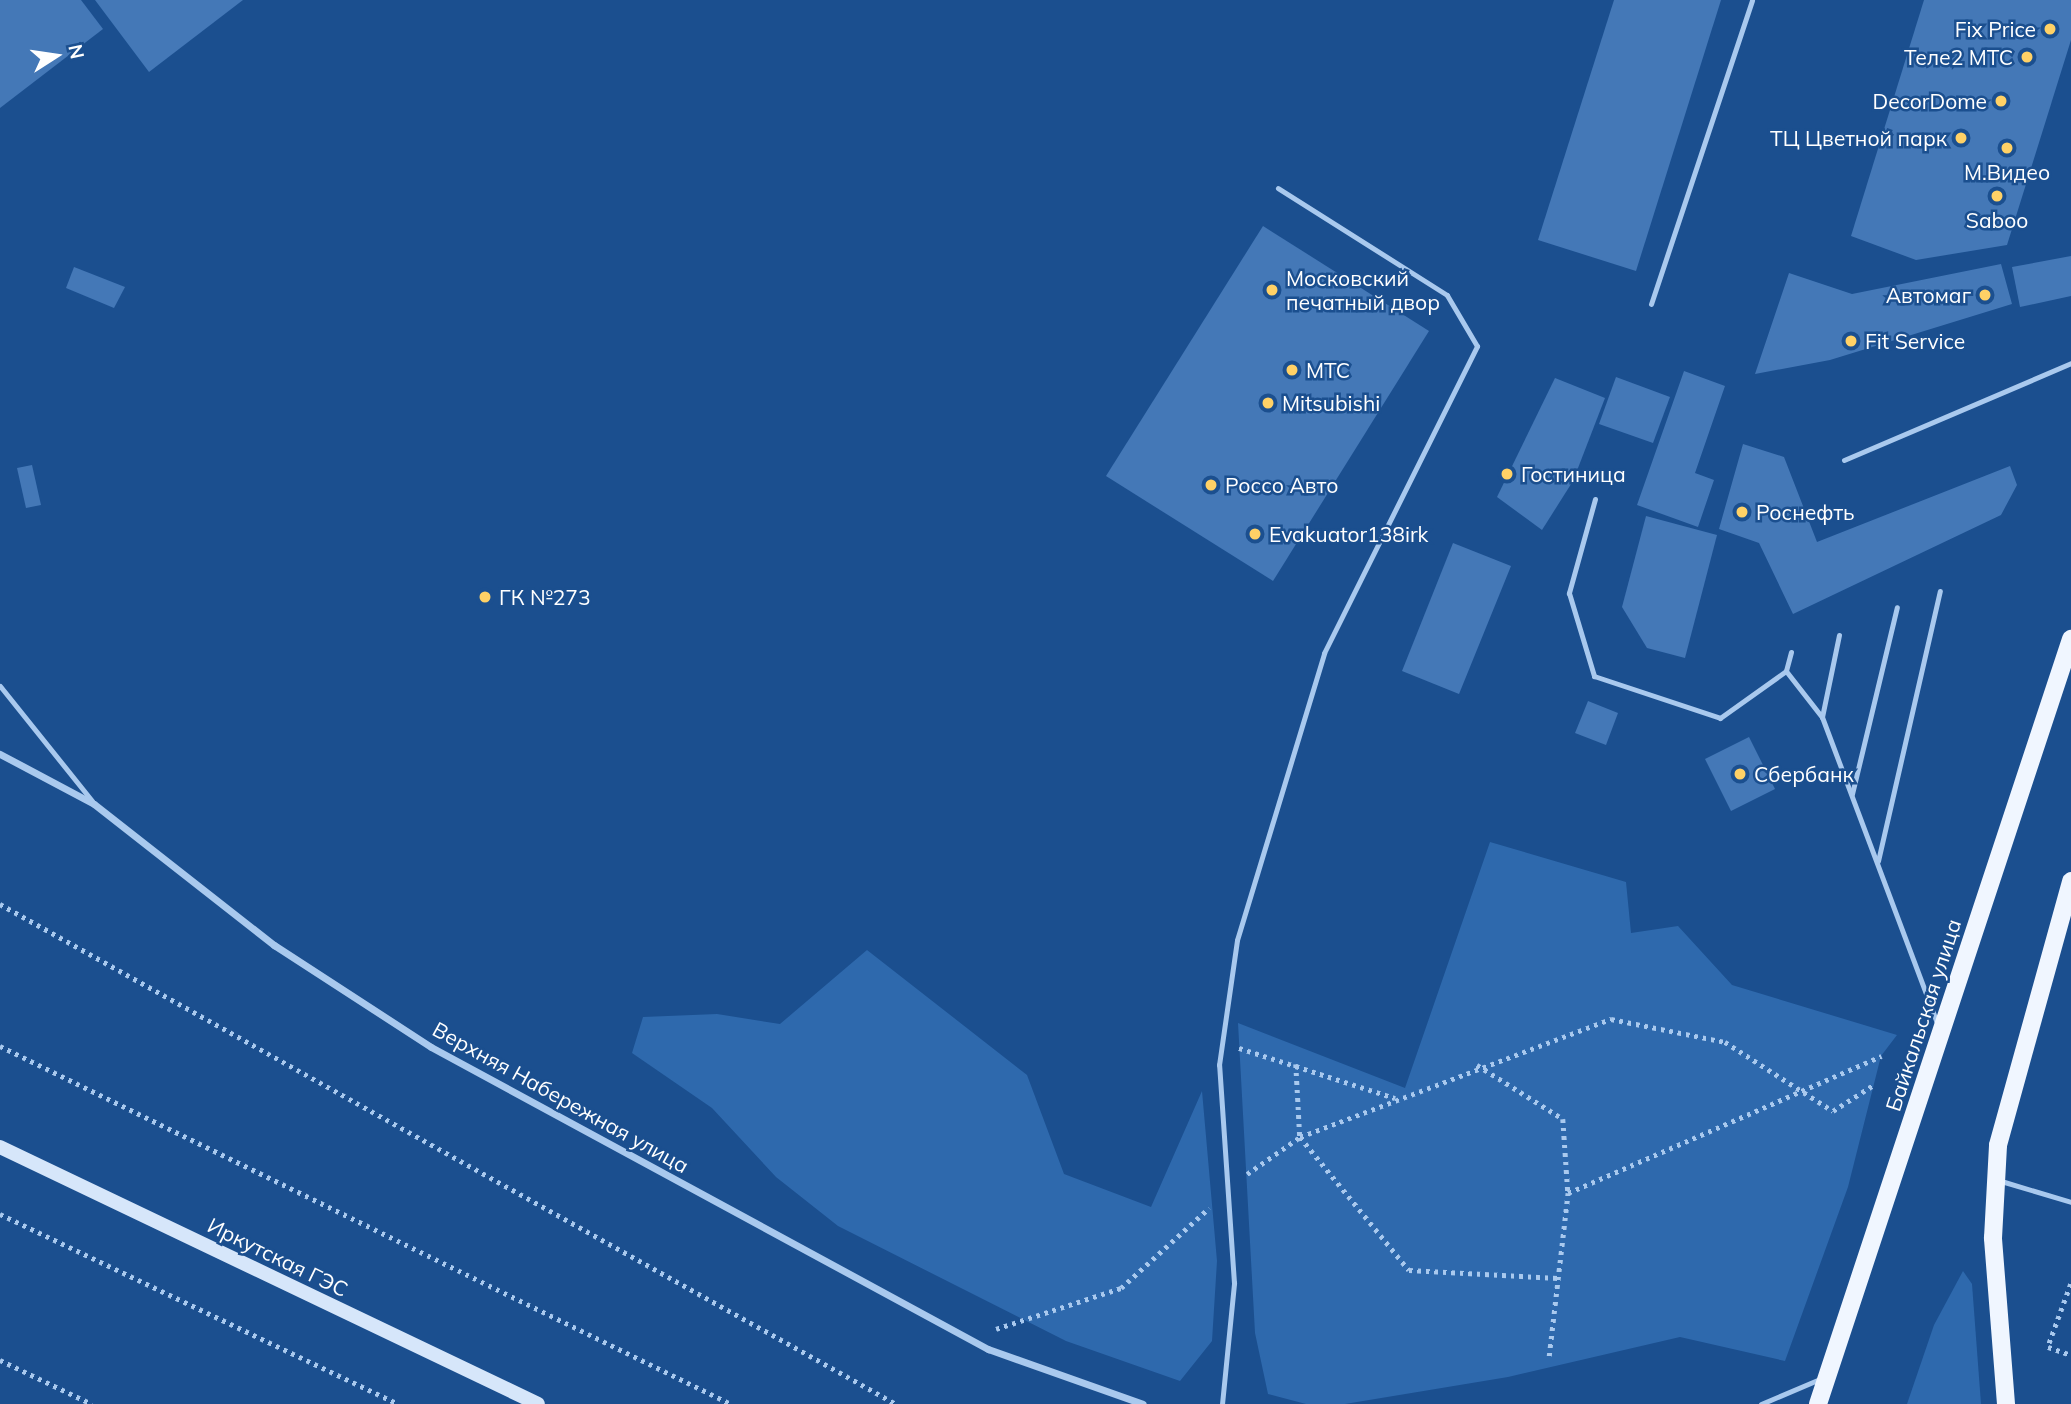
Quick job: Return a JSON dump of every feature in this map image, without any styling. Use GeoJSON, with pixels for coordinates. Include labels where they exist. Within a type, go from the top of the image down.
{"type":"FeatureCollection","features":[{"type":"Feature","properties":{"kind":"main road","name":"Байкальская улица"},"geometry":{"type":"LineString","coordinates":[[1818,1404],[2071,639]]}},
{"type":"Feature","properties":{"kind":"main road"},"geometry":{"type":"LineString","coordinates":[[2006,1404],[1994,1179],[2017,1066],[2071,881]]}},
{"type":"Feature","properties":{"kind":"main road","name":"Иркутская ГЭС"},"geometry":{"type":"LineString","coordinates":[[0,1147],[538,1404]]}},
{"type":"Feature","properties":{"kind":"street","name":"Верхняя Набережная улица"},"geometry":{"type":"LineString","coordinates":[[0,754],[94,804],[274,945],[431,1047],[988,1349],[1143,1404]]}},
{"type":"Feature","properties":{"kind":"lane"},"geometry":{"type":"LineString","coordinates":[[1651,303],[1752,0]]}},
{"type":"Feature","properties":{"kind":"lane"},"geometry":{"type":"LineString","coordinates":[[1223,1404],[1234,1283],[1219,1065],[1237,940],[1324,653],[1477,346],[1447,295],[1278,188]]}},
{"type":"Feature","properties":{"kind":"lane"},"geometry":{"type":"LineString","coordinates":[[1844,460],[2071,363]]}},
{"type":"Feature","properties":{"kind":"lane"},"geometry":{"type":"LineString","coordinates":[[1595,499],[1569,593],[1594,676],[1720,718],[1786,671],[1791,652]]}},
{"type":"Feature","properties":{"kind":"lane"},"geometry":{"type":"LineString","coordinates":[[1878,861],[1940,591]]}},
{"type":"Feature","properties":{"kind":"lane"},"geometry":{"type":"LineString","coordinates":[[1852,795],[1897,607]]}},
{"type":"Feature","properties":{"kind":"lane"},"geometry":{"type":"LineString","coordinates":[[1822,717],[1839,635]]}},
{"type":"Feature","properties":{"kind":"lane"},"geometry":{"type":"LineString","coordinates":[[1786,671],[1822,717],[1940,1033]]}},
{"type":"Feature","properties":{"kind":"lane"},"geometry":{"type":"LineString","coordinates":[[0,686],[94,804]]}},
{"type":"Feature","properties":{"kind":"lane"},"geometry":{"type":"LineString","coordinates":[[1994,1179],[2071,1202]]}},
{"type":"Feature","properties":{"kind":"lane"},"geometry":{"type":"LineString","coordinates":[[1761,1404],[1803,1391],[1830,1370]]}},
{"type":"Feature","properties":{"kind":"path"},"geometry":{"type":"LineString","coordinates":[[0,904],[897,1404]]}},
{"type":"Feature","properties":{"kind":"path"},"geometry":{"type":"LineString","coordinates":[[992,1331],[1121,1288],[1228,1192],[1300,1137],[1477,1065],[1611,1019],[1725,1042],[1804,1089],[1833,1111],[1875,1084]]}},
{"type":"Feature","properties":{"kind":"path"},"geometry":{"type":"LineString","coordinates":[[1228,1044],[1395,1098]]}},
{"type":"Feature","properties":{"kind":"path"},"geometry":{"type":"LineString","coordinates":[[0,1046],[731,1404]]}},
{"type":"Feature","properties":{"kind":"path"},"geometry":{"type":"LineString","coordinates":[[1568,1193],[1881,1056]]}},
{"type":"Feature","properties":{"kind":"path"},"geometry":{"type":"LineString","coordinates":[[1296,1064],[1300,1137],[1409,1270],[1558,1278]]}},
{"type":"Feature","properties":{"kind":"path"},"geometry":{"type":"LineString","coordinates":[[1477,1065],[1563,1119],[1568,1193],[1549,1356]]}},
{"type":"Feature","properties":{"kind":"path"},"geometry":{"type":"LineString","coordinates":[[0,1214],[398,1404]]}},
{"type":"Feature","properties":{"kind":"path"},"geometry":{"type":"LineString","coordinates":[[2071,1284],[2048,1347],[2071,1355]]}},
{"type":"Feature","properties":{"kind":"path"},"geometry":{"type":"LineString","coordinates":[[0,1360],[92,1404]]}},
{"type":"Feature","properties":{"kind":"shaded area"},"geometry":{"type":"Polygon","coordinates":[[[1490,842],[1626,882],[1631,933],[1678,926],[1732,985],[1897,1035],[1881,1056],[1848,1187],[1785,1361],[1680,1337],[1508,1377],[1345,1404],[1306,1404],[1268,1394],[1255,1333],[1238,1023],[1405,1088],[1490,842]]]}},
{"type":"Feature","properties":{"kind":"shaded area"},"geometry":{"type":"Polygon","coordinates":[[[867,950],[1027,1075],[1064,1174],[1151,1207],[1202,1091],[1217,1261],[1212,1341],[1180,1381],[1066,1341],[838,1226],[776,1177],[712,1108],[632,1053],[643,1017],[717,1014],[780,1024],[867,950]]]}},
{"type":"Feature","properties":{"kind":"shaded area"},"geometry":{"type":"Polygon","coordinates":[[[1963,1271],[1972,1284],[1981,1404],[1907,1404],[1934,1325],[1963,1271]]]}},
{"type":"Feature","properties":{"kind":"building"},"geometry":{"type":"Polygon","coordinates":[[[0,0],[81,0],[103,29],[0,108],[0,0]]]}},
{"type":"Feature","properties":{"kind":"building"},"geometry":{"type":"Polygon","coordinates":[[[95,0],[243,0],[149,72],[95,0]]]}},
{"type":"Feature","properties":{"kind":"building"},"geometry":{"type":"Polygon","coordinates":[[[1614,0],[1721,0],[1636,271],[1538,240],[1614,0]]]}},
{"type":"Feature","properties":{"kind":"building","name":"ТЦ Цветной парк"},"geometry":{"type":"Polygon","coordinates":[[[1924,0],[2071,0],[2071,40],[2007,245],[1916,260],[1851,236],[1924,0]]]}},
{"type":"Feature","properties":{"kind":"building","name":"Mitsubishi"},"geometry":{"type":"Polygon","coordinates":[[[1263,226],[1429,331],[1273,581],[1106,476],[1263,226]]]}},
{"type":"Feature","properties":{"kind":"building"},"geometry":{"type":"Polygon","coordinates":[[[2071,256],[2071,296],[2020,307],[2012,267],[2071,256]]]}},
{"type":"Feature","properties":{"kind":"building"},"geometry":{"type":"Polygon","coordinates":[[[2001,264],[2012,304],[1830,360],[1755,374],[1789,273],[1852,294],[2001,264]]]}},
{"type":"Feature","properties":{"kind":"building"},"geometry":{"type":"Polygon","coordinates":[[[74,267],[125,287],[114,308],[66,288],[74,267]]]}},
{"type":"Feature","properties":{"kind":"building"},"geometry":{"type":"Polygon","coordinates":[[[1684,371],[1725,386],[1695,473],[1714,480],[1698,527],[1637,505],[1684,371]]]}},
{"type":"Feature","properties":{"kind":"building"},"geometry":{"type":"Polygon","coordinates":[[[1616,377],[1670,397],[1653,443],[1599,424],[1616,377]]]}},
{"type":"Feature","properties":{"kind":"building"},"geometry":{"type":"Polygon","coordinates":[[[1555,378],[1605,398],[1573,481],[1542,530],[1497,497],[1555,378]]]}},
{"type":"Feature","properties":{"kind":"building"},"geometry":{"type":"Polygon","coordinates":[[[1743,444],[1784,457],[1817,542],[2010,466],[2017,485],[2001,515],[1793,614],[1759,543],[1719,529],[1743,444]]]}},
{"type":"Feature","properties":{"kind":"building"},"geometry":{"type":"Polygon","coordinates":[[[32,465],[41,505],[26,508],[17,468],[32,465]]]}},
{"type":"Feature","properties":{"kind":"building"},"geometry":{"type":"Polygon","coordinates":[[[1646,516],[1717,535],[1685,658],[1647,648],[1622,607],[1646,516]]]}},
{"type":"Feature","properties":{"kind":"building"},"geometry":{"type":"Polygon","coordinates":[[[1453,543],[1511,566],[1459,694],[1402,671],[1453,543]]]}},
{"type":"Feature","properties":{"kind":"building"},"geometry":{"type":"Polygon","coordinates":[[[1588,701],[1618,713],[1606,745],[1575,733],[1588,701]]]}},
{"type":"Feature","properties":{"kind":"building","name":"Сбербанк"},"geometry":{"type":"Polygon","coordinates":[[[1749,737],[1775,789],[1731,811],[1705,759],[1749,737]]]}},
{"type":"Feature","properties":{"kind":"place","name":"Fix Price"},"geometry":{"type":"Point","coordinates":[2050,29]}},
{"type":"Feature","properties":{"kind":"place","name":"Теле2 МТС"},"geometry":{"type":"Point","coordinates":[2027,57]}},
{"type":"Feature","properties":{"kind":"place","name":"DecorDome"},"geometry":{"type":"Point","coordinates":[2001,101]}},
{"type":"Feature","properties":{"kind":"place","name":"ТЦ Цветной парк"},"geometry":{"type":"Point","coordinates":[1961,138]}},
{"type":"Feature","properties":{"kind":"place","name":"М.Видео"},"geometry":{"type":"Point","coordinates":[2007,148]}},
{"type":"Feature","properties":{"kind":"place","name":"Saboo"},"geometry":{"type":"Point","coordinates":[1997,196]}},
{"type":"Feature","properties":{"kind":"place","name":"Московский печатный двор"},"geometry":{"type":"Point","coordinates":[1272,290]}},
{"type":"Feature","properties":{"kind":"place","name":"Автомаг"},"geometry":{"type":"Point","coordinates":[1985,295]}},
{"type":"Feature","properties":{"kind":"place","name":"Fit Service"},"geometry":{"type":"Point","coordinates":[1851,341]}},
{"type":"Feature","properties":{"kind":"place","name":"МТС"},"geometry":{"type":"Point","coordinates":[1292,370]}},
{"type":"Feature","properties":{"kind":"place","name":"Mitsubishi"},"geometry":{"type":"Point","coordinates":[1268,403]}},
{"type":"Feature","properties":{"kind":"place","name":"Гостиница"},"geometry":{"type":"Point","coordinates":[1507,474]}},
{"type":"Feature","properties":{"kind":"place","name":"Россо Авто"},"geometry":{"type":"Point","coordinates":[1211,485]}},
{"type":"Feature","properties":{"kind":"place","name":"Роснефть"},"geometry":{"type":"Point","coordinates":[1742,512]}},
{"type":"Feature","properties":{"kind":"place","name":"Evakuator138irk"},"geometry":{"type":"Point","coordinates":[1255,534]}},
{"type":"Feature","properties":{"kind":"place","name":"ГК №273"},"geometry":{"type":"Point","coordinates":[485,597]}},
{"type":"Feature","properties":{"kind":"place","name":"Сбербанк"},"geometry":{"type":"Point","coordinates":[1740,774]}}]}
